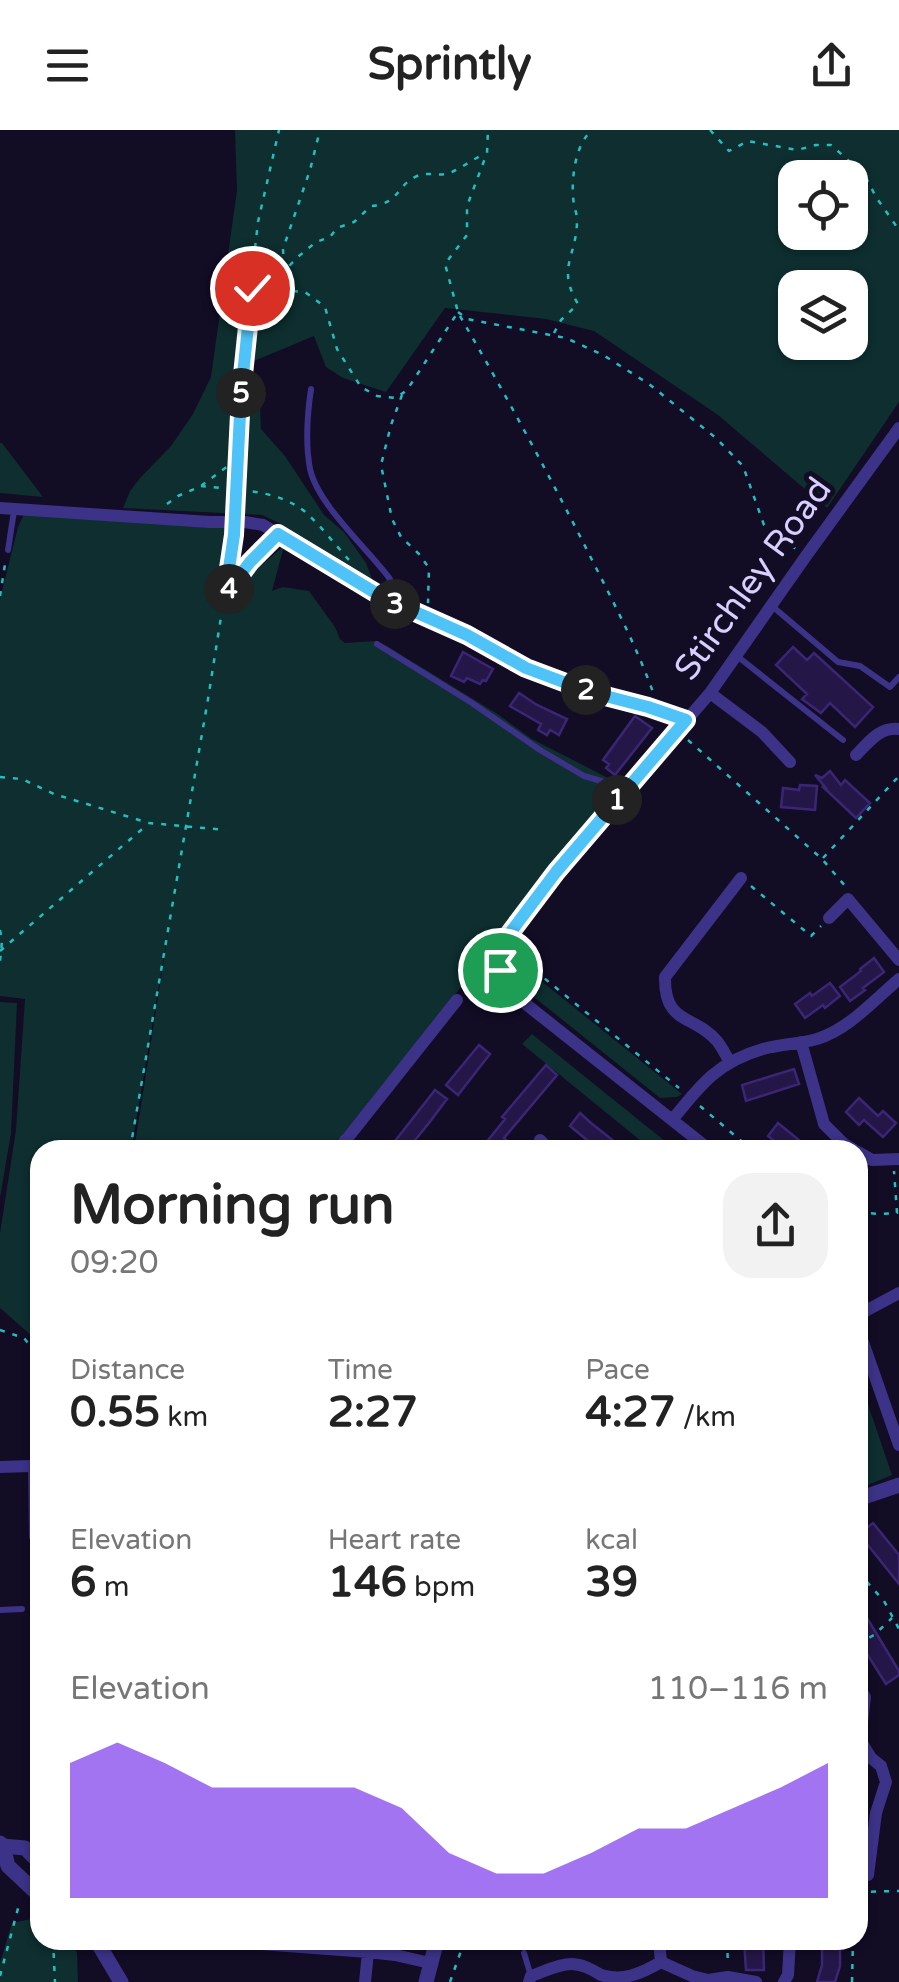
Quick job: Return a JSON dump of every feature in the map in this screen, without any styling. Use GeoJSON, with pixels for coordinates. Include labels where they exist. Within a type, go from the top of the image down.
{"type":"FeatureCollection","features":[{"type":"Feature","properties":{"kind":"street","name":"Stirchley Road"},"geometry":{"type":"LineString","coordinates":[[698,1140],[526,1005],[500,970],[500,953],[504,941],[556,872],[710,693],[899,428]]}},
{"type":"Feature","properties":{"kind":"street"},"geometry":{"type":"LineString","coordinates":[[7,509],[264,525],[384,598],[467,635],[526,668],[590,692],[648,707],[682,725]]}},
{"type":"Feature","properties":{"kind":"street"},"geometry":{"type":"LineString","coordinates":[[710,693],[762,732],[790,762]]}},
{"type":"Feature","properties":{"kind":"street"},"geometry":{"type":"LineString","coordinates":[[856,755],[880,732],[899,730]]}},
{"type":"Feature","properties":{"kind":"street"},"geometry":{"type":"LineString","coordinates":[[730,1062],[716,1039],[673,1010],[665,994],[665,977],[741,878]]}},
{"type":"Feature","properties":{"kind":"street"},"geometry":{"type":"LineString","coordinates":[[829,918],[848,898],[899,960]]}},
{"type":"Feature","properties":{"kind":"street"},"geometry":{"type":"LineString","coordinates":[[673,1119],[703,1080],[730,1062],[762,1049],[820,1038],[851,1021],[899,979]]}},
{"type":"Feature","properties":{"kind":"street"},"geometry":{"type":"LineString","coordinates":[[346,1140],[458,1000]]}},
{"type":"Feature","properties":{"kind":"street"},"geometry":{"type":"LineString","coordinates":[[800,1042],[824,1124],[840,1140]]}},
{"type":"Feature","properties":{"kind":"street"},"geometry":{"type":"LineString","coordinates":[[868,1158],[896,1160]]}},
{"type":"Feature","properties":{"kind":"street"},"geometry":{"type":"LineString","coordinates":[[868,1310],[899,1293]]}},
{"type":"Feature","properties":{"kind":"street"},"geometry":{"type":"LineString","coordinates":[[868,1357],[899,1446]]}},
{"type":"Feature","properties":{"kind":"street"},"geometry":{"type":"LineString","coordinates":[[0,1468],[30,1466]]}},
{"type":"Feature","properties":{"kind":"street"},"geometry":{"type":"LineString","coordinates":[[868,1496],[899,1485]]}},
{"type":"Feature","properties":{"kind":"street"},"geometry":{"type":"LineString","coordinates":[[868,1753],[881,1766],[886,1782],[876,1813],[868,1876]]}},
{"type":"Feature","properties":{"kind":"street"},"geometry":{"type":"LineString","coordinates":[[30,1853],[25,1848],[2,1844],[8,1866],[30,1887]]}},
{"type":"Feature","properties":{"kind":"street"},"geometry":{"type":"LineString","coordinates":[[102,1950],[120,1982]]}},
{"type":"Feature","properties":{"kind":"street"},"geometry":{"type":"LineString","coordinates":[[342,1950],[430,1963]]}},
{"type":"Feature","properties":{"kind":"street"},"geometry":{"type":"LineString","coordinates":[[426,1982],[438,1950]]}},
{"type":"Feature","properties":{"kind":"street"},"geometry":{"type":"LineString","coordinates":[[660,1950],[661,1962]]}},
{"type":"Feature","properties":{"kind":"street"},"geometry":{"type":"LineString","coordinates":[[784,1982],[789,1950]]}},
{"type":"Feature","properties":{"kind":"street"},"geometry":{"type":"LineString","coordinates":[[365,1982],[368,1952]]}},
{"type":"Feature","properties":{"kind":"street"},"geometry":{"type":"LineString","coordinates":[[661,1962],[708,1980],[728,1977],[756,1982]]}},
{"type":"Feature","properties":{"kind":"street"},"geometry":{"type":"LineString","coordinates":[[530,1979],[570,1964],[589,1967],[605,1978],[621,1981],[661,1962]]}},
{"type":"Feature","properties":{"kind":"lane"},"geometry":{"type":"LineString","coordinates":[[312,389],[306,425],[311,473],[332,512],[390,578],[384,598]]}},
{"type":"Feature","properties":{"kind":"lane"},"geometry":{"type":"LineString","coordinates":[[7,509],[8,550]]}},
{"type":"Feature","properties":{"kind":"lane"},"geometry":{"type":"LineString","coordinates":[[771,605],[838,662],[860,666],[890,687],[899,677]]}},
{"type":"Feature","properties":{"kind":"lane"},"geometry":{"type":"LineString","coordinates":[[376,644],[540,750],[584,776],[608,783],[622,794]]}},
{"type":"Feature","properties":{"kind":"lane"},"geometry":{"type":"LineString","coordinates":[[736,655],[842,740]]}},
{"type":"Feature","properties":{"kind":"lane"},"geometry":{"type":"LineString","coordinates":[[0,1610],[22,1609]]}},
{"type":"Feature","properties":{"kind":"lane"},"geometry":{"type":"LineString","coordinates":[[524,1953],[530,1979]]}},
{"type":"Feature","properties":{"kind":"path"},"geometry":{"type":"LineString","coordinates":[[235,490],[258,222],[279,130]]}},
{"type":"Feature","properties":{"kind":"path"},"geometry":{"type":"LineString","coordinates":[[284,270],[282,249],[320,130]]}},
{"type":"Feature","properties":{"kind":"path"},"geometry":{"type":"LineString","coordinates":[[488,130],[487,153],[467,206],[467,236],[445,264],[458,312],[618,610],[656,702]]}},
{"type":"Feature","properties":{"kind":"path"},"geometry":{"type":"LineString","coordinates":[[552,336],[561,320],[578,304],[568,287],[567,269],[578,218],[573,192],[575,164],[586,135],[593,130]]}},
{"type":"Feature","properties":{"kind":"path"},"geometry":{"type":"LineString","coordinates":[[710,130],[729,151],[748,141],[798,150],[831,145],[864,174],[899,230]]}},
{"type":"Feature","properties":{"kind":"path"},"geometry":{"type":"LineString","coordinates":[[276,289],[284,270],[316,242],[330,238],[337,228],[354,222],[370,206],[391,201],[408,180],[423,173],[453,172],[487,153]]}},
{"type":"Feature","properties":{"kind":"path"},"geometry":{"type":"LineString","coordinates":[[252,288],[305,292],[325,307],[337,349],[361,387],[377,396],[396,398],[407,390],[458,312]]}},
{"type":"Feature","properties":{"kind":"path"},"geometry":{"type":"LineString","coordinates":[[240,521],[229,466],[242,342],[251,312]]}},
{"type":"Feature","properties":{"kind":"path"},"geometry":{"type":"LineString","coordinates":[[458,312],[468,319],[566,338],[603,355],[648,384],[716,438],[744,466],[764,525],[806,556]]}},
{"type":"Feature","properties":{"kind":"path"},"geometry":{"type":"LineString","coordinates":[[402,393],[381,465],[392,519],[401,537],[429,568],[428,602]]}},
{"type":"Feature","properties":{"kind":"path"},"geometry":{"type":"LineString","coordinates":[[149,519],[178,496],[229,466]]}},
{"type":"Feature","properties":{"kind":"path"},"geometry":{"type":"LineString","coordinates":[[200,486],[282,498],[303,509],[351,562]]}},
{"type":"Feature","properties":{"kind":"path"},"geometry":{"type":"LineString","coordinates":[[225,595],[278,534]]}},
{"type":"Feature","properties":{"kind":"path"},"geometry":{"type":"LineString","coordinates":[[132,1140],[234,535]]}},
{"type":"Feature","properties":{"kind":"path"},"geometry":{"type":"LineString","coordinates":[[0,596],[8,550]]}},
{"type":"Feature","properties":{"kind":"path"},"geometry":{"type":"LineString","coordinates":[[682,725],[822,859],[846,886],[848,898]]}},
{"type":"Feature","properties":{"kind":"path"},"geometry":{"type":"LineString","coordinates":[[822,859],[899,776]]}},
{"type":"Feature","properties":{"kind":"path"},"geometry":{"type":"LineString","coordinates":[[0,777],[22,779],[54,794],[149,823],[226,830]]}},
{"type":"Feature","properties":{"kind":"path"},"geometry":{"type":"LineString","coordinates":[[1,951],[149,823]]}},
{"type":"Feature","properties":{"kind":"path"},"geometry":{"type":"LineString","coordinates":[[741,878],[810,936],[829,918]]}},
{"type":"Feature","properties":{"kind":"path"},"geometry":{"type":"LineString","coordinates":[[0,930],[0,961]]}},
{"type":"Feature","properties":{"kind":"path"},"geometry":{"type":"LineString","coordinates":[[510,952],[520,953],[528,965],[740,1140]]}},
{"type":"Feature","properties":{"kind":"path"},"geometry":{"type":"LineString","coordinates":[[458,1000],[488,955]]}},
{"type":"Feature","properties":{"kind":"path"},"geometry":{"type":"LineString","coordinates":[[868,1213],[897,1213],[896,1160]]}},
{"type":"Feature","properties":{"kind":"path"},"geometry":{"type":"LineString","coordinates":[[0,1330],[24,1338],[30,1346]]}},
{"type":"Feature","properties":{"kind":"path"},"geometry":{"type":"LineString","coordinates":[[868,1583],[884,1600],[899,1629]]}},
{"type":"Feature","properties":{"kind":"path"},"geometry":{"type":"LineString","coordinates":[[868,1638],[893,1618]]}},
{"type":"Feature","properties":{"kind":"path"},"geometry":{"type":"LineString","coordinates":[[868,1892],[899,1891]]}},
{"type":"Feature","properties":{"kind":"path"},"geometry":{"type":"LineString","coordinates":[[0,1976],[20,1900]]}},
{"type":"Feature","properties":{"kind":"path"},"geometry":{"type":"LineString","coordinates":[[53,1950],[54,1982]]}},
{"type":"Feature","properties":{"kind":"path"},"geometry":{"type":"LineString","coordinates":[[450,1982],[461,1950]]}},
{"type":"Feature","properties":{"kind":"path"},"geometry":{"type":"LineString","coordinates":[[727,1950],[728,1977]]}},
{"type":"Feature","properties":{"kind":"path"},"geometry":{"type":"LineString","coordinates":[[852,1982],[853,1950]]}},
{"type":"Feature","properties":{"kind":"green space"},"geometry":{"type":"Polygon","coordinates":[[[235,130],[899,130],[899,402],[827,508],[718,415],[594,331],[546,319],[445,308],[386,392],[343,378],[326,367],[314,336],[249,363],[261,429],[285,456],[324,515],[344,532],[366,563],[372,579],[262,515],[123,508],[130,491],[171,446],[193,414],[211,377],[237,190],[235,130]]]}},
{"type":"Feature","properties":{"kind":"green space"},"geometry":{"type":"Polygon","coordinates":[[[2,443],[43,497],[0,493],[2,443]]]}},
{"type":"Feature","properties":{"kind":"green space"},"geometry":{"type":"Polygon","coordinates":[[[24,514],[235,522],[225,596],[284,546],[272,591],[283,587],[309,591],[345,643],[376,641],[387,646],[532,739],[614,781],[590,822],[537,893],[338,1140],[136,1140],[169,927],[133,1140],[30,1140],[30,1334],[0,1308],[0,1233],[16,1130],[25,999],[0,996],[0,599],[24,514]]]}},
{"type":"Feature","properties":{"kind":"green space"},"geometry":{"type":"Polygon","coordinates":[[[509,956],[518,956],[535,976],[682,1094],[660,1098],[524,989],[514,978],[509,956]]]}},
{"type":"Feature","properties":{"kind":"green space"},"geometry":{"type":"Polygon","coordinates":[[[0,1002],[17,1003],[11,1133],[0,1198],[0,1002]]]}},
{"type":"Feature","properties":{"kind":"green space"},"geometry":{"type":"Polygon","coordinates":[[[532,1034],[664,1140],[640,1140],[522,1044],[532,1034]]]}},
{"type":"Feature","properties":{"kind":"green space"},"geometry":{"type":"Polygon","coordinates":[[[868,1404],[892,1475],[868,1485],[868,1404]]]}},
{"type":"Feature","properties":{"kind":"green space"},"geometry":{"type":"Polygon","coordinates":[[[30,1919],[30,1950],[75,1950],[78,1982],[0,1982],[0,1963],[12,1923],[30,1919]]]}},
{"type":"Feature","properties":{"kind":"building"},"geometry":{"type":"Polygon","coordinates":[[[793,647],[807,660],[814,653],[873,707],[855,727],[830,703],[821,713],[802,699],[807,694],[776,665],[793,647]]]}},
{"type":"Feature","properties":{"kind":"building"},"geometry":{"type":"Polygon","coordinates":[[[463,652],[493,669],[486,681],[480,684],[467,678],[464,682],[451,676],[463,652]]]}},
{"type":"Feature","properties":{"kind":"building"},"geometry":{"type":"Polygon","coordinates":[[[519,693],[567,719],[559,735],[538,730],[541,724],[510,706],[519,693]]]}},
{"type":"Feature","properties":{"kind":"building"},"geometry":{"type":"Polygon","coordinates":[[[635,716],[652,728],[615,775],[603,760],[635,716]]]}},
{"type":"Feature","properties":{"kind":"building"},"geometry":{"type":"Polygon","coordinates":[[[830,771],[841,785],[845,780],[870,803],[856,818],[815,775],[822,778],[830,771]]]}},
{"type":"Feature","properties":{"kind":"building"},"geometry":{"type":"Polygon","coordinates":[[[800,785],[817,786],[815,810],[781,807],[783,788],[799,790],[800,785]]]}},
{"type":"Feature","properties":{"kind":"building"},"geometry":{"type":"Polygon","coordinates":[[[874,958],[884,972],[850,1001],[840,987],[874,958]]]}},
{"type":"Feature","properties":{"kind":"building"},"geometry":{"type":"Polygon","coordinates":[[[830,983],[840,996],[805,1018],[795,1004],[830,983]]]}},
{"type":"Feature","properties":{"kind":"building"},"geometry":{"type":"Polygon","coordinates":[[[479,1045],[490,1054],[458,1095],[446,1085],[479,1045]]]}},
{"type":"Feature","properties":{"kind":"building"},"geometry":{"type":"Polygon","coordinates":[[[546,1065],[557,1075],[506,1140],[488,1140],[505,1119],[502,1117],[546,1065]]]}},
{"type":"Feature","properties":{"kind":"building"},"geometry":{"type":"Polygon","coordinates":[[[794,1069],[799,1084],[746,1101],[742,1085],[794,1069]]]}},
{"type":"Feature","properties":{"kind":"building"},"geometry":{"type":"Polygon","coordinates":[[[435,1090],[447,1099],[415,1140],[396,1140],[435,1090]]]}},
{"type":"Feature","properties":{"kind":"building"},"geometry":{"type":"Polygon","coordinates":[[[859,1098],[878,1116],[883,1111],[896,1123],[883,1137],[864,1120],[859,1125],[846,1112],[859,1098]]]}},
{"type":"Feature","properties":{"kind":"building"},"geometry":{"type":"Polygon","coordinates":[[[580,1113],[613,1140],[587,1140],[570,1126],[580,1113]]]}},
{"type":"Feature","properties":{"kind":"building"},"geometry":{"type":"Polygon","coordinates":[[[778,1123],[799,1140],[773,1140],[768,1136],[778,1123]]]}},
{"type":"Feature","properties":{"kind":"building"},"geometry":{"type":"Polygon","coordinates":[[[873,1523],[899,1555],[899,1584],[868,1545],[868,1527],[873,1523]]]}},
{"type":"Feature","properties":{"kind":"building"},"geometry":{"type":"Polygon","coordinates":[[[868,1620],[899,1671],[886,1684],[868,1656],[868,1620]]]}},
{"type":"Feature","properties":{"kind":"building"},"geometry":{"type":"Polygon","coordinates":[[[745,1950],[763,1950],[764,1970],[746,1970],[745,1950]]]}},
{"type":"Feature","properties":{"kind":"building"},"geometry":{"type":"Polygon","coordinates":[[[822,1950],[840,1950],[835,1982],[817,1982],[822,1950]]]}},
{"type":"Feature","properties":{"kind":"route"},"geometry":{"type":"LineString","coordinates":[[252,288],[241,394],[234,535],[225,595],[278,534],[384,598],[467,635],[526,668],[590,692],[686,720],[556,872],[504,941],[500,970]]}}]}
